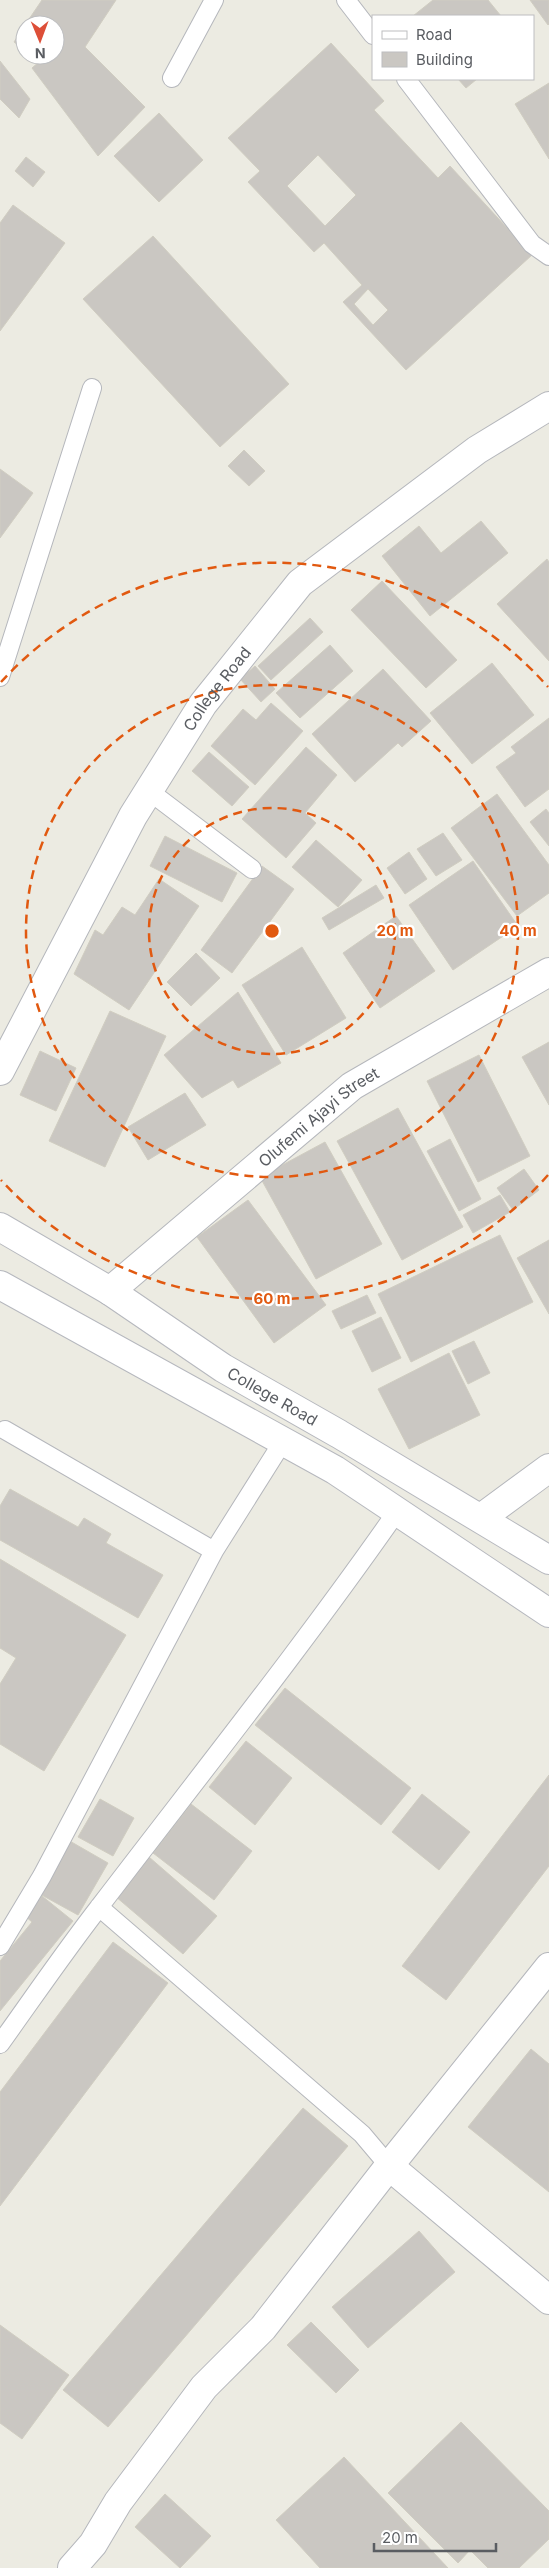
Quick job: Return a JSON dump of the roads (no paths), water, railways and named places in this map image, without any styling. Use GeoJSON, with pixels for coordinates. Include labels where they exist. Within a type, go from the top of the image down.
{"type":"FeatureCollection","features":[{"type":"Feature","properties":{"kind":"street","name":"College Road"},"geometry":{"type":"LineString","coordinates":[[0,1071],[133,816],[203,704],[300,583],[477,450],[549,406]]}},
{"type":"Feature","properties":{"kind":"street","name":"Olufemi Ajayi Street"},"geometry":{"type":"LineString","coordinates":[[110,1291],[352,1086],[549,972]]}},
{"type":"Feature","properties":{"kind":"street","name":"College Road"},"geometry":{"type":"LineString","coordinates":[[0,1227],[110,1291],[223,1368],[481,1518],[549,1560]]}},
{"type":"Feature","properties":{"kind":"street"},"geometry":{"type":"LineString","coordinates":[[0,1285],[335,1470],[398,1510],[549,1613]]}},
{"type":"Feature","properties":{"kind":"street"},"geometry":{"type":"LineString","coordinates":[[481,1518],[549,1468]]}},
{"type":"Feature","properties":{"kind":"street"},"geometry":{"type":"LineString","coordinates":[[72,2568],[93,2544],[118,2502],[204,2387],[263,2328],[389,2166],[549,1967]]}},
{"type":"Feature","properties":{"kind":"street"},"geometry":{"type":"LineString","coordinates":[[389,2166],[549,2300]]}},
{"type":"Feature","properties":{"kind":"lane"},"geometry":{"type":"LineString","coordinates":[[172,78],[214,0]]}},
{"type":"Feature","properties":{"kind":"lane"},"geometry":{"type":"LineString","coordinates":[[346,0],[372,34]]}},
{"type":"Feature","properties":{"kind":"lane"},"geometry":{"type":"LineString","coordinates":[[407,80],[532,244],[549,256]]}},
{"type":"Feature","properties":{"kind":"lane"},"geometry":{"type":"LineString","coordinates":[[0,677],[92,388]]}},
{"type":"Feature","properties":{"kind":"lane"},"geometry":{"type":"LineString","coordinates":[[149,791],[252,869]]}},
{"type":"Feature","properties":{"kind":"lane"},"geometry":{"type":"LineString","coordinates":[[5,1430],[214,1551]]}},
{"type":"Feature","properties":{"kind":"lane"},"geometry":{"type":"LineString","coordinates":[[0,1946],[42,1876],[214,1551],[282,1442]]}},
{"type":"Feature","properties":{"kind":"lane"},"geometry":{"type":"LineString","coordinates":[[0,2044],[99,1907],[200,1779],[351,1577],[398,1510]]}},
{"type":"Feature","properties":{"kind":"lane"},"geometry":{"type":"LineString","coordinates":[[99,1907],[362,2134],[389,2166]]}}]}
